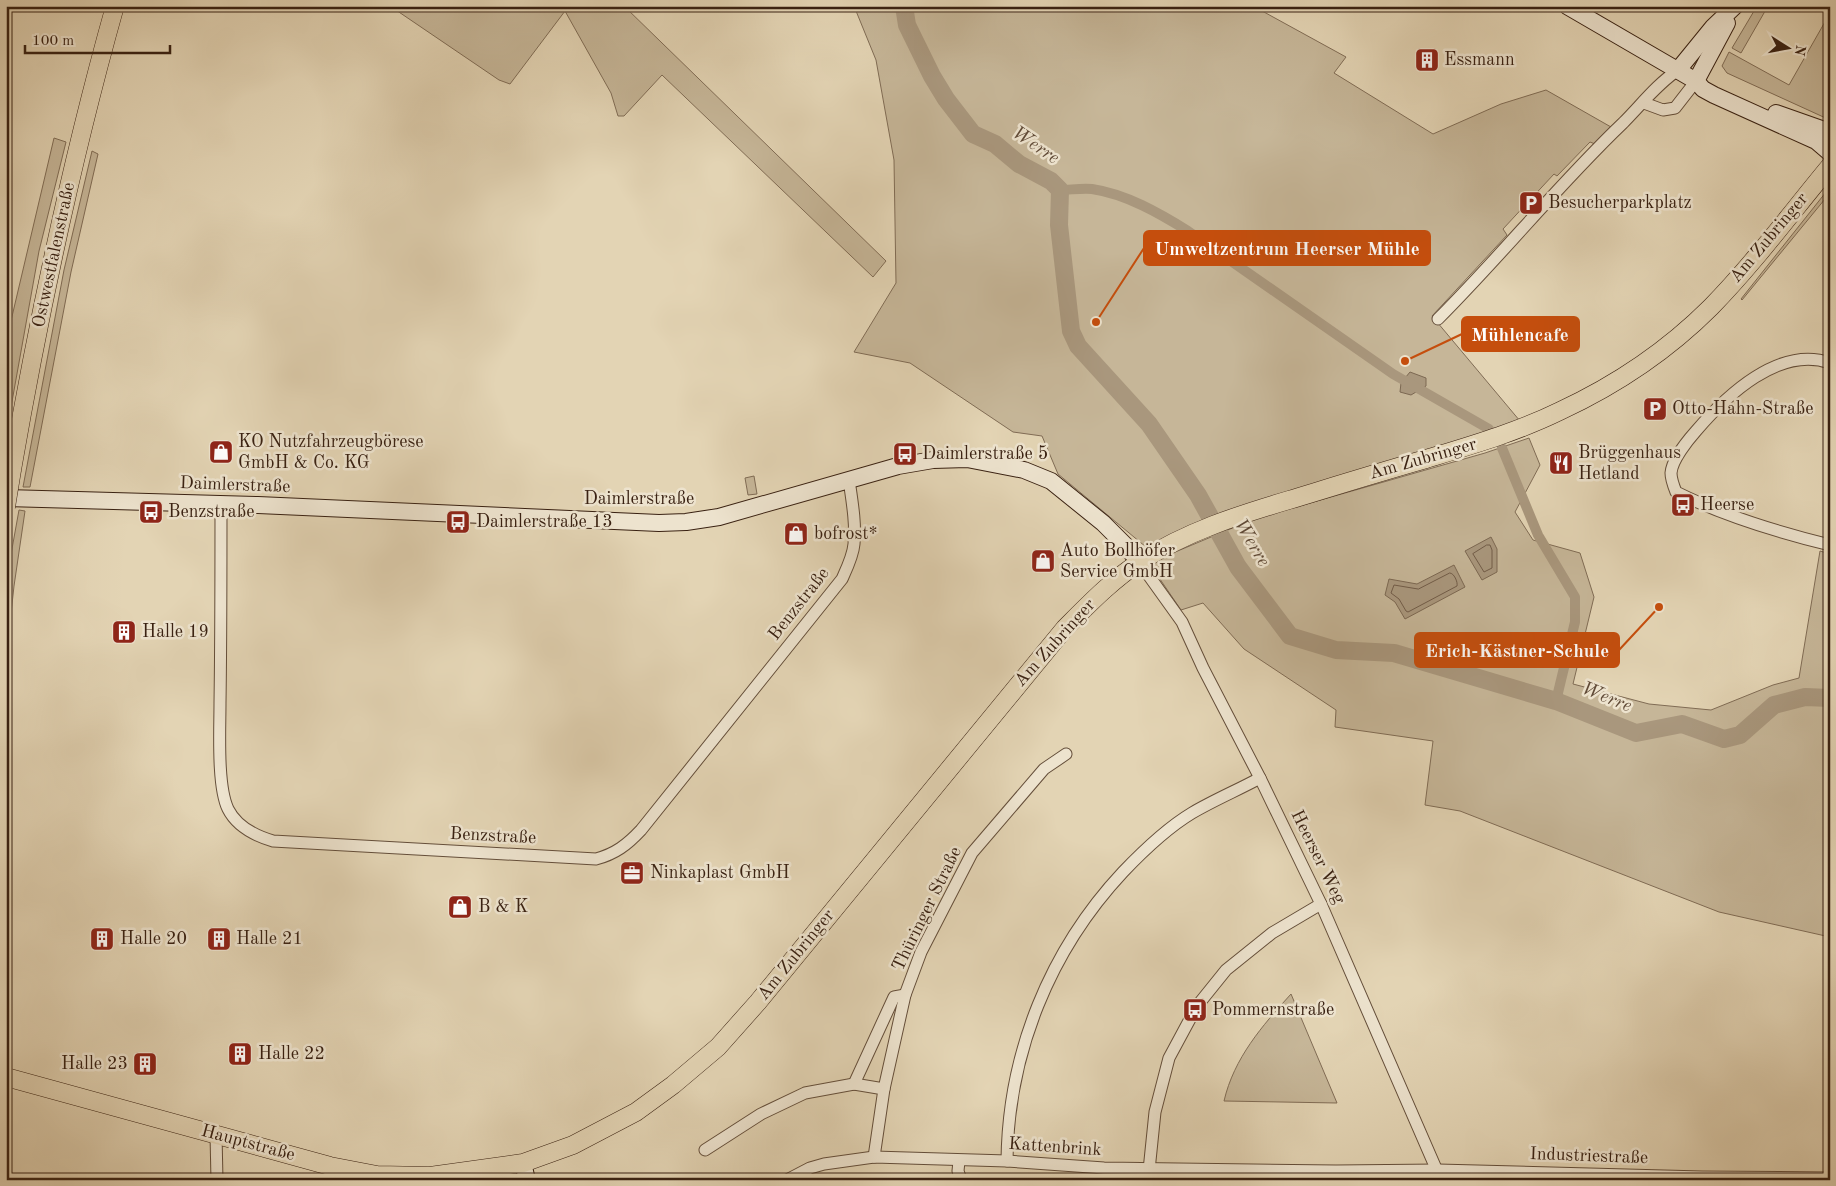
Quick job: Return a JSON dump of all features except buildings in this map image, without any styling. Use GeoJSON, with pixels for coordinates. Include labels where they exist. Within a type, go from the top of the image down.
{"type":"FeatureCollection","features":[{"type":"Feature","properties":{"kind":"main road","name":"Ostwestfalenstraße"},"geometry":{"type":"LineString","coordinates":[[6,507],[47,281],[78,147],[115,6]]}},
{"type":"Feature","properties":{"kind":"main road","name":"Am Zubringer"},"geometry":{"type":"LineString","coordinates":[[525,1172],[636,1112],[673,1085],[718,1046],[758,1002],[1065,628],[1100,593],[1139,562],[1190,535],[1241,514],[1497,438],[1561,411],[1613,383],[1646,362],[1679,336],[1712,306],[1746,269],[1830,166]]}},
{"type":"Feature","properties":{"kind":"main road","name":"Hauptstraße"},"geometry":{"type":"LineString","coordinates":[[6,1077],[330,1166],[377,1175],[430,1176],[525,1172]]}},
{"type":"Feature","properties":{"kind":"street"},"geometry":{"type":"LineString","coordinates":[[1567,6],[1678,70],[1714,95],[1816,141],[1830,153]]}},
{"type":"Feature","properties":{"kind":"street"},"geometry":{"type":"LineString","coordinates":[[1438,318],[1492,263],[1590,155],[1644,103],[1666,78],[1678,70],[1714,27],[1736,6]]}},
{"type":"Feature","properties":{"kind":"street"},"geometry":{"type":"LineString","coordinates":[[1644,103],[1663,110],[1675,108],[1696,81],[1736,6]]}},
{"type":"Feature","properties":{"kind":"street"},"geometry":{"type":"LineString","coordinates":[[1696,81],[1705,80],[1747,101],[1830,132]]}},
{"type":"Feature","properties":{"kind":"street"},"geometry":{"type":"LineString","coordinates":[[1830,363],[1822,360],[1794,361],[1768,369],[1736,390],[1717,407],[1682,447],[1671,473],[1676,492],[1701,505],[1768,528],[1830,545]]}},
{"type":"Feature","properties":{"kind":"street","name":"Daimlerstraße"},"geometry":{"type":"LineString","coordinates":[[6,498],[221,504],[658,523],[686,522],[719,517],[898,466],[949,459],[978,460],[1024,470],[1051,481],[1125,544],[1139,562]]}},
{"type":"Feature","properties":{"kind":"street","name":"Benzstraße"},"geometry":{"type":"LineString","coordinates":[[221,504],[220,733],[222,791],[228,810],[238,822],[251,832],[273,842],[596,859],[616,852],[627,845],[641,830],[842,578],[851,558],[854,544],[854,516],[849,480]]}},
{"type":"Feature","properties":{"kind":"street","name":"Heerser Weg"},"geometry":{"type":"LineString","coordinates":[[1139,562],[1182,622],[1203,668],[1260,778],[1321,904],[1440,1175]]}},
{"type":"Feature","properties":{"kind":"street","name":"Thüringer Straße"},"geometry":{"type":"LineString","coordinates":[[874,1157],[884,1090],[905,995],[921,952],[972,853],[1044,769],[1066,754]]}},
{"type":"Feature","properties":{"kind":"street"},"geometry":{"type":"LineString","coordinates":[[1007,1161],[1007,1140],[1013,1092],[1025,1041],[1052,971],[1078,926],[1112,884],[1142,852],[1192,813],[1260,778]]}},
{"type":"Feature","properties":{"kind":"street"},"geometry":{"type":"LineString","coordinates":[[1148,1174],[1155,1112],[1169,1058],[1197,1006],[1226,970],[1272,934],[1321,904]]}},
{"type":"Feature","properties":{"kind":"street","name":"Thüringer Straße"},"geometry":{"type":"LineString","coordinates":[[854,1084],[894,997],[905,995]]}},
{"type":"Feature","properties":{"kind":"street"},"geometry":{"type":"LineString","coordinates":[[705,1150],[760,1114],[805,1093],[854,1084],[884,1090]]}},
{"type":"Feature","properties":{"kind":"street"},"geometry":{"type":"LineString","coordinates":[[216,1135],[217,1180]]}},
{"type":"Feature","properties":{"kind":"street","name":"Kattenbrink"},"geometry":{"type":"LineString","coordinates":[[787,1180],[810,1168],[824,1164],[874,1157],[1007,1161],[1104,1168],[1148,1174],[1440,1175]]}},
{"type":"Feature","properties":{"kind":"street"},"geometry":{"type":"LineString","coordinates":[[959,1161],[960,1180]]}},
{"type":"Feature","properties":{"kind":"street","name":"Industriestraße"},"geometry":{"type":"LineString","coordinates":[[1440,1175],[1830,1178]]}},
{"type":"Feature","properties":{"kind":"shaded area"},"geometry":{"type":"Polygon","coordinates":[[[390,6],[624,6],[886,261],[873,277],[662,75],[624,116],[618,116],[611,93],[565,11],[510,84],[499,80],[390,6]]]}},
{"type":"Feature","properties":{"kind":"shaded area"},"geometry":{"type":"Polygon","coordinates":[[[854,6],[1253,6],[1346,57],[1334,73],[1433,134],[1501,104],[1546,90],[1611,127],[1595,144],[1590,142],[1557,176],[1554,174],[1503,229],[1507,235],[1432,316],[1520,421],[1146,547],[1058,474],[1042,436],[1013,432],[910,363],[854,352],[896,283],[894,160],[876,60],[854,6]]]}},
{"type":"Feature","properties":{"kind":"shaded area"},"geometry":{"type":"Polygon","coordinates":[[[1757,6],[1768,6],[1741,53],[1732,48],[1757,6]]]}},
{"type":"Feature","properties":{"kind":"shaded area"},"geometry":{"type":"Polygon","coordinates":[[[1830,13],[1830,120],[1727,73],[1722,66],[1729,52],[1789,85],[1830,13]]]}},
{"type":"Feature","properties":{"kind":"shaded area"},"geometry":{"type":"Polygon","coordinates":[[[54,138],[66,142],[39,251],[6,435],[6,342],[54,138]]]}},
{"type":"Feature","properties":{"kind":"shaded area"},"geometry":{"type":"Polygon","coordinates":[[[92,151],[98,154],[71,272],[30,487],[23,487],[64,270],[92,151]]]}},
{"type":"Feature","properties":{"kind":"shaded area"},"geometry":{"type":"Polygon","coordinates":[[[1830,187],[1830,198],[1825,199],[1742,300],[1741,299],[1830,187]]]}},
{"type":"Feature","properties":{"kind":"shaded area"},"geometry":{"type":"Polygon","coordinates":[[[1529,438],[1540,465],[1515,512],[1533,540],[1580,553],[1594,597],[1573,684],[1649,704],[1711,710],[1773,685],[1799,678],[1820,551],[1830,554],[1830,937],[1719,912],[1460,811],[1425,805],[1433,741],[1335,727],[1336,710],[1244,649],[1203,603],[1181,610],[1149,563],[1254,519],[1485,453],[1529,438]]]}},
{"type":"Feature","properties":{"kind":"shaded area"},"geometry":{"type":"Polygon","coordinates":[[[754,476],[757,494],[748,495],[745,478],[754,476]]]}},
{"type":"Feature","properties":{"kind":"shaded area"},"geometry":{"type":"Polygon","coordinates":[[[19,510],[25,511],[6,659],[6,582],[19,510]]]}},
{"type":"Feature","properties":{"kind":"shaded area"},"geometry":{"type":"Polygon","coordinates":[[[1291,994],[1337,1103],[1224,1101],[1235,1071],[1250,1043],[1291,994]]]}},
{"type":"Feature","properties":{"kind":"water"},"geometry":{"type":"Polygon","coordinates":[[[1392,370],[1405,378],[1410,372],[1426,378],[1426,386],[1411,395],[1400,392],[1401,383],[1388,375],[1392,370]]]}},
{"type":"Feature","properties":{"kind":"water"},"geometry":{"type":"Polygon","coordinates":[[[1491,537],[1497,549],[1497,572],[1482,580],[1465,551],[1491,537]]]}},
{"type":"Feature","properties":{"kind":"water"},"geometry":{"type":"Polygon","coordinates":[[[1454,565],[1465,587],[1405,619],[1395,602],[1385,595],[1389,579],[1417,584],[1454,565]]]}},
{"type":"Feature","properties":{"kind":"waterway","name":"Werre"},"geometry":{"type":"LineString","coordinates":[[904,6],[907,25],[932,76],[946,99],[973,134],[995,144],[1019,164],[1051,181],[1060,190],[1059,225],[1071,331],[1078,346],[1149,424],[1198,495],[1238,567],[1290,636],[1336,650],[1394,653],[1556,701],[1636,733],[1682,724],[1724,739],[1740,735],[1774,705],[1805,697],[1830,698]]}},
{"type":"Feature","properties":{"kind":"waterway"},"geometry":{"type":"LineString","coordinates":[[1060,190],[1092,189],[1117,195],[1142,205],[1166,218],[1188,231],[1393,374],[1489,429]]}},
{"type":"Feature","properties":{"kind":"waterway"},"geometry":{"type":"LineString","coordinates":[[1502,448],[1538,535],[1575,597],[1575,622],[1556,701]]}},
{"type":"Feature","properties":{"kind":"place","name":"Essmann"},"geometry":{"type":"Point","coordinates":[1427,60]}},
{"type":"Feature","properties":{"kind":"place","name":"Besucherparkplatz"},"geometry":{"type":"Point","coordinates":[1531,203]}},
{"type":"Feature","properties":{"kind":"place","name":"Umweltzentrum Heerser Mühle"},"geometry":{"type":"Point","coordinates":[1096,322]}},
{"type":"Feature","properties":{"kind":"place","name":"Mühlencafe"},"geometry":{"type":"Point","coordinates":[1405,361]}},
{"type":"Feature","properties":{"kind":"place","name":"Otto-Hahn-Straße"},"geometry":{"type":"Point","coordinates":[1655,409]}},
{"type":"Feature","properties":{"kind":"place","name":"KO Nutzfahrzeugbörese GmbH & Co. KG"},"geometry":{"type":"Point","coordinates":[221,452]}},
{"type":"Feature","properties":{"kind":"place","name":"Daimlerstraße 5"},"geometry":{"type":"Point","coordinates":[905,454]}},
{"type":"Feature","properties":{"kind":"place","name":"Brüggenhaus Hetland"},"geometry":{"type":"Point","coordinates":[1561,463]}},
{"type":"Feature","properties":{"kind":"place","name":"Heerse"},"geometry":{"type":"Point","coordinates":[1683,505]}},
{"type":"Feature","properties":{"kind":"place","name":"Benzstraße"},"geometry":{"type":"Point","coordinates":[151,512]}},
{"type":"Feature","properties":{"kind":"place","name":"Daimlerstraße 13"},"geometry":{"type":"Point","coordinates":[458,522]}},
{"type":"Feature","properties":{"kind":"place","name":"bofrost*"},"geometry":{"type":"Point","coordinates":[796,534]}},
{"type":"Feature","properties":{"kind":"place","name":"Auto Bollhöfer Service GmbH"},"geometry":{"type":"Point","coordinates":[1043,561]}},
{"type":"Feature","properties":{"kind":"place","name":"Erich-Kästner-Schule"},"geometry":{"type":"Point","coordinates":[1659,607]}},
{"type":"Feature","properties":{"kind":"place","name":"Halle 19"},"geometry":{"type":"Point","coordinates":[124,632]}},
{"type":"Feature","properties":{"kind":"place","name":"Ninkaplast GmbH"},"geometry":{"type":"Point","coordinates":[632,873]}},
{"type":"Feature","properties":{"kind":"place","name":"B & K"},"geometry":{"type":"Point","coordinates":[460,907]}},
{"type":"Feature","properties":{"kind":"place","name":"Halle 20"},"geometry":{"type":"Point","coordinates":[102,939]}},
{"type":"Feature","properties":{"kind":"place","name":"Halle 21"},"geometry":{"type":"Point","coordinates":[219,939]}},
{"type":"Feature","properties":{"kind":"place","name":"Pommernstraße"},"geometry":{"type":"Point","coordinates":[1195,1010]}},
{"type":"Feature","properties":{"kind":"place","name":"Halle 22"},"geometry":{"type":"Point","coordinates":[240,1054]}},
{"type":"Feature","properties":{"kind":"place","name":"Halle 23"},"geometry":{"type":"Point","coordinates":[145,1064]}}]}
